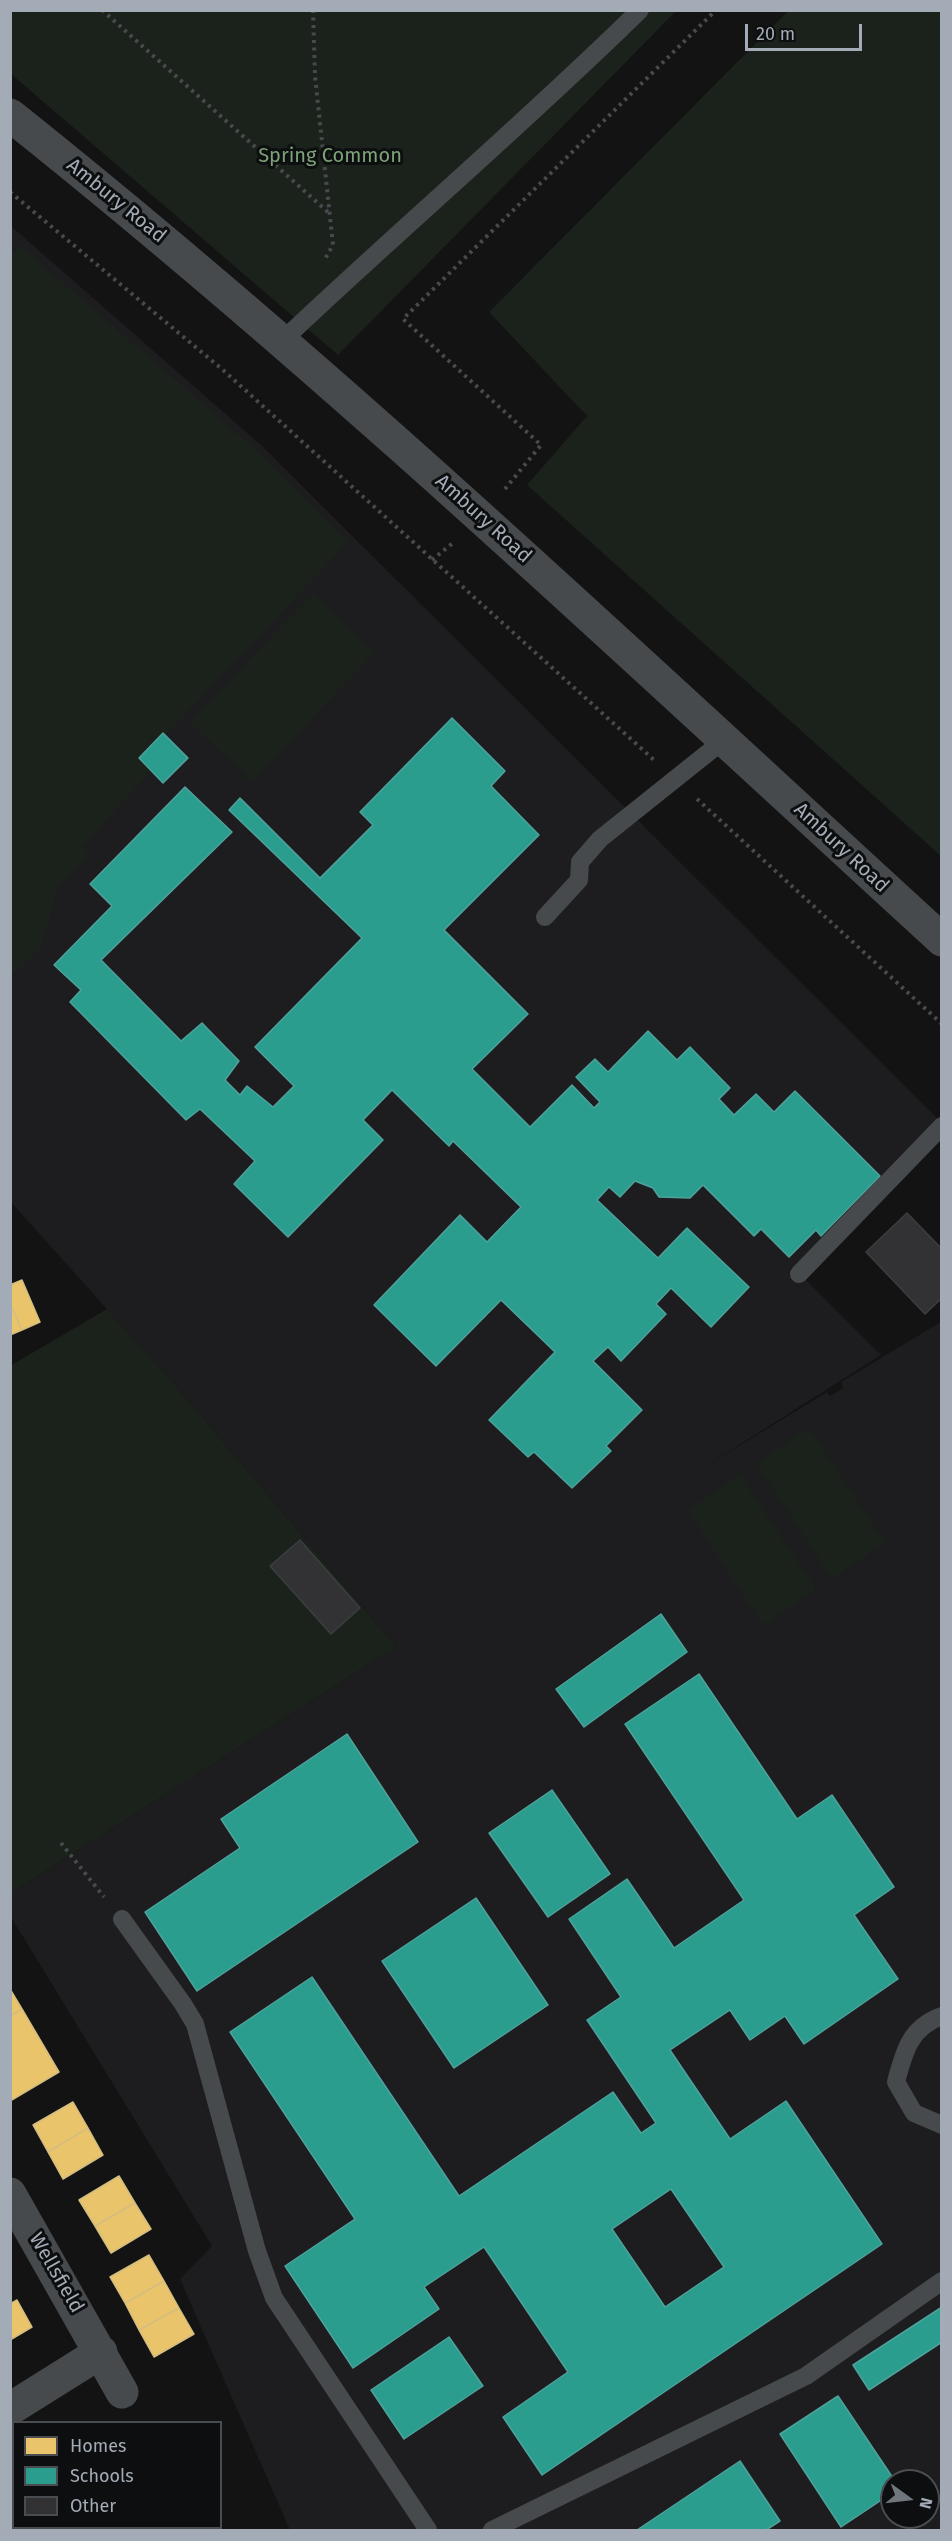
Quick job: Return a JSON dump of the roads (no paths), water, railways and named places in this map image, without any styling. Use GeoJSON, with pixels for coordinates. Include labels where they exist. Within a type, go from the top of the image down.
{"type":"FeatureCollection","features":[{"type":"Feature","properties":{"kind":"street","name":"Ambury Road"},"geometry":{"type":"LineString","coordinates":[[10,115],[137,216],[482,517],[942,940]]}},
{"type":"Feature","properties":{"kind":"street","name":"Wellsfield"},"geometry":{"type":"LineString","coordinates":[[10,2194],[122,2392]]}},
{"type":"Feature","properties":{"kind":"street"},"geometry":{"type":"LineString","coordinates":[[10,2409],[101,2352]]}},
{"type":"Feature","properties":{"kind":"lane"},"geometry":{"type":"LineString","coordinates":[[282,341],[393,236],[577,72],[640,10]]}},
{"type":"Feature","properties":{"kind":"lane"},"geometry":{"type":"LineString","coordinates":[[545,917],[579,880],[580,862],[600,839],[724,740]]}},
{"type":"Feature","properties":{"kind":"lane"},"geometry":{"type":"LineString","coordinates":[[800,1274],[942,1126]]}},
{"type":"Feature","properties":{"kind":"lane"},"geometry":{"type":"LineString","coordinates":[[122,1919],[195,2024],[257,2251],[274,2298],[428,2530]]}},
{"type":"Feature","properties":{"kind":"lane"},"geometry":{"type":"LineString","coordinates":[[942,2016],[927,2021],[906,2045],[896,2082],[914,2113],[942,2125]]}},
{"type":"Feature","properties":{"kind":"lane"},"geometry":{"type":"LineString","coordinates":[[492,2530],[806,2376],[942,2281]]}},
{"type":"Feature","properties":{"kind":"park label","name":"Spring Common"},"geometry":{"type":"Point","coordinates":[330,156]}}]}
